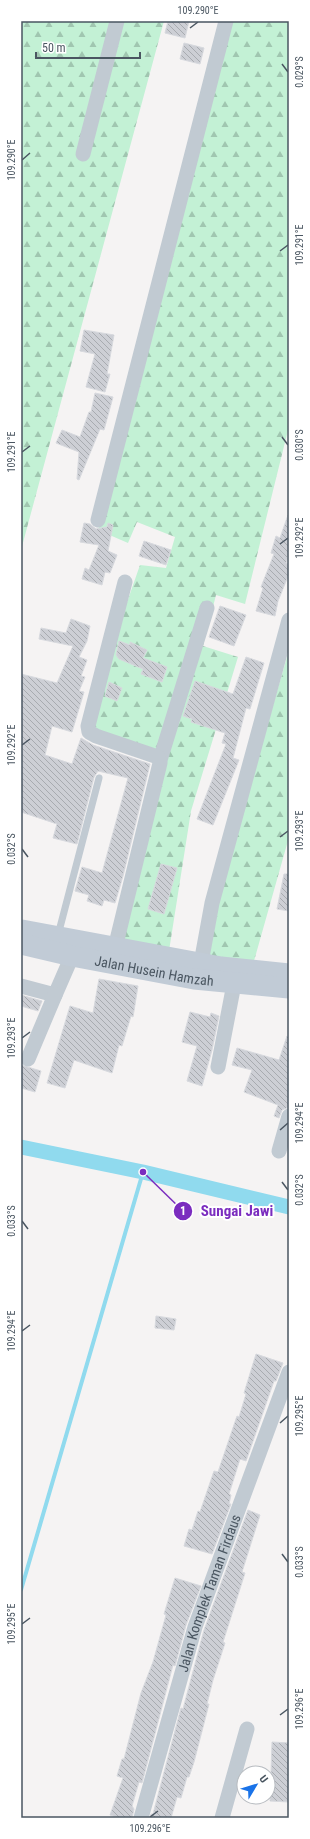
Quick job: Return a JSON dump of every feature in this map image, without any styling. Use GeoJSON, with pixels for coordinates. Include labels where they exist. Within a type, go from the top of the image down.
{"type":"FeatureCollection","features":[{"type":"Feature","properties":{"kind":"street"},"geometry":{"type":"LineString","coordinates":[[83,154],[117,21]]}},
{"type":"Feature","properties":{"kind":"street"},"geometry":{"type":"LineString","coordinates":[[98,520],[226,21]]}},
{"type":"Feature","properties":{"kind":"street"},"geometry":{"type":"LineString","coordinates":[[125,582],[88,726],[89,732],[96,736],[158,756],[160,760]]}},
{"type":"Feature","properties":{"kind":"street"},"geometry":{"type":"LineString","coordinates":[[114,956],[160,760],[207,608]]}},
{"type":"Feature","properties":{"kind":"street"},"geometry":{"type":"LineString","coordinates":[[201,963],[212,903],[289,620]]}},
{"type":"Feature","properties":{"kind":"street","name":"Jalan Husein Hamzah"},"geometry":{"type":"LineString","coordinates":[[21,930],[57,937],[114,956],[194,979],[234,984],[289,988]]}},
{"type":"Feature","properties":{"kind":"street","name":"Jalan Husein Hamzah"},"geometry":{"type":"LineString","coordinates":[[21,944],[72,956],[114,956],[201,963],[289,974]]}},
{"type":"Feature","properties":{"kind":"street"},"geometry":{"type":"LineString","coordinates":[[28,1059],[72,956]]}},
{"type":"Feature","properties":{"kind":"street"},"geometry":{"type":"LineString","coordinates":[[218,1067],[234,984]]}},
{"type":"Feature","properties":{"kind":"street"},"geometry":{"type":"LineString","coordinates":[[21,986],[55,995]]}},
{"type":"Feature","properties":{"kind":"street"},"geometry":{"type":"LineString","coordinates":[[279,1151],[289,1116]]}},
{"type":"Feature","properties":{"kind":"street","name":"Jalan Komplek Taman Firdaus"},"geometry":{"type":"LineString","coordinates":[[141,1818],[195,1627],[289,1372]]}},
{"type":"Feature","properties":{"kind":"street"},"geometry":{"type":"LineString","coordinates":[[222,1818],[247,1729]]}},
{"type":"Feature","properties":{"kind":"lane"},"geometry":{"type":"LineString","coordinates":[[57,937],[99,778]]}},
{"type":"Feature","properties":{"kind":"green space"},"geometry":{"type":"Polygon","coordinates":[[[21,21],[164,21],[21,550],[21,21]]]}},
{"type":"Feature","properties":{"kind":"green space"},"geometry":{"type":"Polygon","coordinates":[[[232,21],[289,22],[289,426],[245,604],[216,595],[203,646],[238,657],[191,811],[166,970],[113,961],[164,756],[88,726],[101,677],[140,565],[166,568],[175,537],[137,522],[128,543],[98,530],[232,21]]]}},
{"type":"Feature","properties":{"kind":"green space"},"geometry":{"type":"Polygon","coordinates":[[[289,650],[289,837],[252,968],[199,961],[289,650]]]}},
{"type":"Feature","properties":{"kind":"building"},"geometry":{"type":"Polygon","coordinates":[[[168,21],[189,21],[185,38],[165,33],[168,21]]]}},
{"type":"Feature","properties":{"kind":"building"},"geometry":{"type":"Polygon","coordinates":[[[184,43],[204,48],[200,64],[180,59],[184,43]]]}},
{"type":"Feature","properties":{"kind":"building"},"geometry":{"type":"Polygon","coordinates":[[[84,330],[114,335],[107,374],[110,374],[105,392],[86,387],[95,354],[80,351],[84,330]]]}},
{"type":"Feature","properties":{"kind":"building"},"geometry":{"type":"Polygon","coordinates":[[[95,393],[113,397],[104,430],[100,429],[79,480],[77,479],[79,452],[56,443],[62,430],[80,437],[89,412],[91,412],[95,393]]]}},
{"type":"Feature","properties":{"kind":"building"},"geometry":{"type":"Polygon","coordinates":[[[288,515],[289,553],[286,563],[289,564],[289,574],[278,601],[275,616],[256,611],[263,588],[261,587],[274,554],[271,553],[276,536],[280,538],[288,515]]]}},
{"type":"Feature","properties":{"kind":"building"},"geometry":{"type":"Polygon","coordinates":[[[84,523],[90,524],[96,529],[107,527],[108,523],[113,525],[108,551],[117,555],[110,573],[105,572],[102,585],[82,579],[85,568],[89,570],[99,545],[80,542],[84,523]]]}},
{"type":"Feature","properties":{"kind":"building"},"geometry":{"type":"Polygon","coordinates":[[[144,541],[171,550],[166,565],[139,556],[144,541]]]}},
{"type":"Feature","properties":{"kind":"building"},"geometry":{"type":"Polygon","coordinates":[[[220,606],[246,615],[234,646],[209,637],[220,606]]]}},
{"type":"Feature","properties":{"kind":"building"},"geometry":{"type":"Polygon","coordinates":[[[71,619],[90,626],[87,641],[79,657],[87,660],[81,676],[85,677],[79,691],[84,692],[72,732],[52,726],[45,755],[72,764],[81,738],[93,745],[150,764],[115,903],[104,900],[102,906],[87,901],[89,895],[75,891],[82,867],[102,873],[128,778],[98,771],[94,777],[77,844],[53,838],[57,824],[21,812],[21,674],[57,683],[73,646],[39,639],[41,628],[66,633],[71,619]]]}},
{"type":"Feature","properties":{"kind":"building"},"geometry":{"type":"Polygon","coordinates":[[[119,641],[130,645],[130,642],[147,650],[143,658],[167,667],[162,682],[141,674],[143,669],[119,659],[116,655],[119,641]]]}},
{"type":"Feature","properties":{"kind":"building"},"geometry":{"type":"Polygon","coordinates":[[[246,657],[264,663],[250,709],[246,708],[233,758],[239,760],[213,825],[197,819],[226,744],[222,743],[225,733],[191,722],[192,719],[183,716],[195,681],[233,694],[246,657]]]}},
{"type":"Feature","properties":{"kind":"building"},"geometry":{"type":"Polygon","coordinates":[[[109,682],[122,688],[117,701],[105,696],[109,682]]]}},
{"type":"Feature","properties":{"kind":"building"},"geometry":{"type":"Polygon","coordinates":[[[161,864],[177,868],[164,914],[148,909],[161,864]]]}},
{"type":"Feature","properties":{"kind":"building"},"geometry":{"type":"Polygon","coordinates":[[[284,874],[289,874],[289,911],[277,909],[284,874]]]}},
{"type":"Feature","properties":{"kind":"building"},"geometry":{"type":"Polygon","coordinates":[[[99,979],[138,986],[133,1017],[131,1016],[122,1046],[119,1045],[112,1073],[74,1060],[65,1088],[47,1083],[70,1006],[93,1013],[99,979]]]}},
{"type":"Feature","properties":{"kind":"building"},"geometry":{"type":"Polygon","coordinates":[[[21,995],[42,1001],[38,1011],[21,1006],[21,995]]]}},
{"type":"Feature","properties":{"kind":"building"},"geometry":{"type":"Polygon","coordinates":[[[190,1012],[210,1017],[211,1013],[219,1016],[212,1050],[202,1086],[187,1081],[197,1046],[182,1042],[190,1012]]]}},
{"type":"Feature","properties":{"kind":"building"},"geometry":{"type":"Polygon","coordinates":[[[287,1036],[289,1037],[289,1107],[282,1110],[279,1118],[274,1116],[278,1105],[244,1092],[252,1070],[232,1065],[237,1048],[279,1060],[287,1036]]]}},
{"type":"Feature","properties":{"kind":"building"},"geometry":{"type":"Polygon","coordinates":[[[21,1065],[41,1071],[35,1092],[21,1088],[21,1065]]]}},
{"type":"Feature","properties":{"kind":"building"},"geometry":{"type":"Polygon","coordinates":[[[156,1316],[176,1319],[174,1330],[155,1328],[156,1316]]]}},
{"type":"Feature","properties":{"kind":"building"},"geometry":{"type":"Polygon","coordinates":[[[256,1354],[283,1363],[276,1381],[274,1381],[246,1461],[240,1459],[229,1494],[231,1495],[229,1504],[231,1504],[212,1554],[184,1546],[189,1529],[192,1530],[198,1511],[200,1512],[214,1471],[218,1472],[237,1416],[239,1417],[246,1394],[244,1393],[256,1354]]]}},
{"type":"Feature","properties":{"kind":"building"},"geometry":{"type":"Polygon","coordinates":[[[248,1510],[260,1515],[242,1572],[245,1573],[223,1642],[225,1643],[213,1680],[207,1704],[209,1704],[194,1762],[189,1777],[187,1777],[181,1798],[177,1797],[171,1818],[150,1818],[151,1814],[153,1814],[181,1708],[183,1709],[204,1630],[248,1510]]]}},
{"type":"Feature","properties":{"kind":"building"},"geometry":{"type":"Polygon","coordinates":[[[175,1578],[201,1586],[186,1625],[175,1666],[173,1665],[142,1783],[139,1782],[132,1806],[134,1809],[132,1818],[119,1818],[110,1815],[123,1778],[117,1776],[122,1759],[124,1759],[141,1693],[153,1662],[166,1615],[164,1614],[175,1578]]]}},
{"type":"Feature","properties":{"kind":"building"},"geometry":{"type":"Polygon","coordinates":[[[272,1742],[289,1743],[289,1802],[276,1801],[276,1765],[271,1765],[272,1742]]]}},
{"type":"Feature","properties":{"kind":"waterway"},"geometry":{"type":"LineString","coordinates":[[21,1147],[143,1172],[289,1207]]}},
{"type":"Feature","properties":{"kind":"waterway"},"geometry":{"type":"LineString","coordinates":[[21,1590],[143,1172]]}},
{"type":"Feature","properties":{"kind":"place","name":"Sungai Jawi"},"geometry":{"type":"Point","coordinates":[143,1172]}}]}
